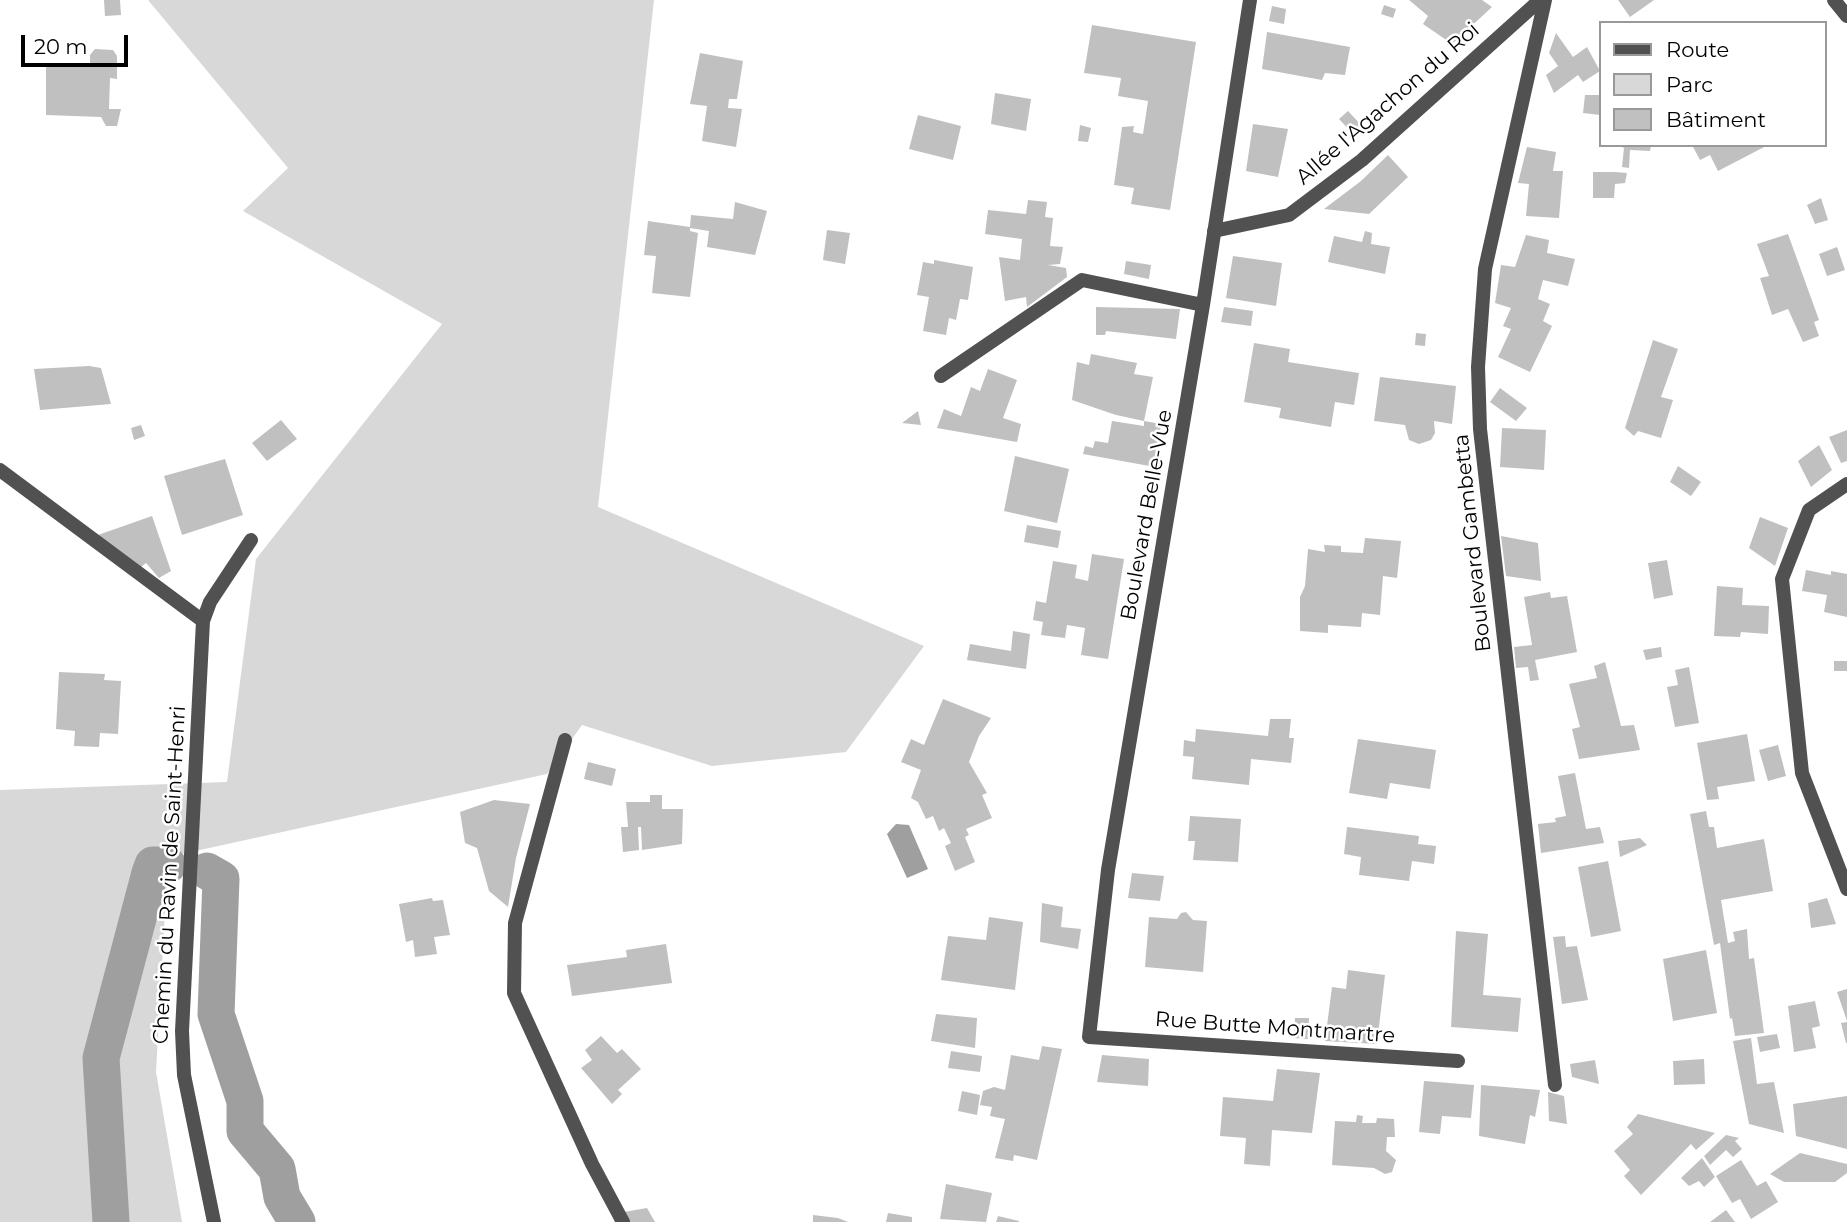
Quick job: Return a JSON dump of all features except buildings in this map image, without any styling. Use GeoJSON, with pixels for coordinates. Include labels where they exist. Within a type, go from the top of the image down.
{"type":"FeatureCollection","features":[{"type":"Feature","properties":{"kind":"street","name":"Boulevard Belle-Vue"},"geometry":{"type":"LineString","coordinates":[[1089,1037],[1108,870],[1203,304],[1250,0]]}},
{"type":"Feature","properties":{"kind":"street","name":"Allée l'Agachon du Roi"},"geometry":{"type":"LineString","coordinates":[[1214,231],[1289,215],[1362,160],[1542,0]]}},
{"type":"Feature","properties":{"kind":"street","name":"Boulevard Gambetta"},"geometry":{"type":"LineString","coordinates":[[1542,0],[1485,269],[1478,367],[1480,429],[1555,1085]]}},
{"type":"Feature","properties":{"kind":"street"},"geometry":{"type":"LineString","coordinates":[[1834,0],[1847,16]]}},
{"type":"Feature","properties":{"kind":"street"},"geometry":{"type":"LineString","coordinates":[[941,376],[1082,280],[1203,304]]}},
{"type":"Feature","properties":{"kind":"street"},"geometry":{"type":"LineString","coordinates":[[0,470],[203,621]]}},
{"type":"Feature","properties":{"kind":"street"},"geometry":{"type":"LineString","coordinates":[[1847,484],[1809,510],[1782,579],[1802,774],[1847,890]]}},
{"type":"Feature","properties":{"kind":"street","name":"Chemin du Ravin de Saint-Henri"},"geometry":{"type":"LineString","coordinates":[[214,1222],[184,1075],[182,1031],[203,621],[210,602],[251,540]]}},
{"type":"Feature","properties":{"kind":"street"},"geometry":{"type":"LineString","coordinates":[[565,740],[515,923],[514,993],[592,1164],[623,1222]]}},
{"type":"Feature","properties":{"kind":"street","name":"Rue Butte Montmartre"},"geometry":{"type":"LineString","coordinates":[[1089,1037],[1458,1061]]}},
{"type":"Feature","properties":{"kind":"green space"},"geometry":{"type":"Polygon","coordinates":[[[148,0],[654,0],[598,507],[924,646],[846,752],[712,766],[582,725],[547,774],[168,857],[156,1072],[182,1222],[0,1222],[0,790],[227,782],[256,559],[442,324],[243,211],[288,168],[148,0]]]}},
{"type":"Feature","properties":{"kind":"shaded area"},"geometry":{"type":"Polygon","coordinates":[[[896,824],[909,825],[928,869],[907,878],[887,834],[896,824]]]}},
{"type":"Feature","properties":{"kind":"waterway"},"geometry":{"type":"LineString","coordinates":[[111,1222],[101,1058],[150,873],[153,865],[168,865]]}},
{"type":"Feature","properties":{"kind":"waterway"},"geometry":{"type":"LineString","coordinates":[[207,871],[221,879],[216,1014],[245,1101],[245,1131],[277,1169],[282,1197],[297,1222]]}}]}
